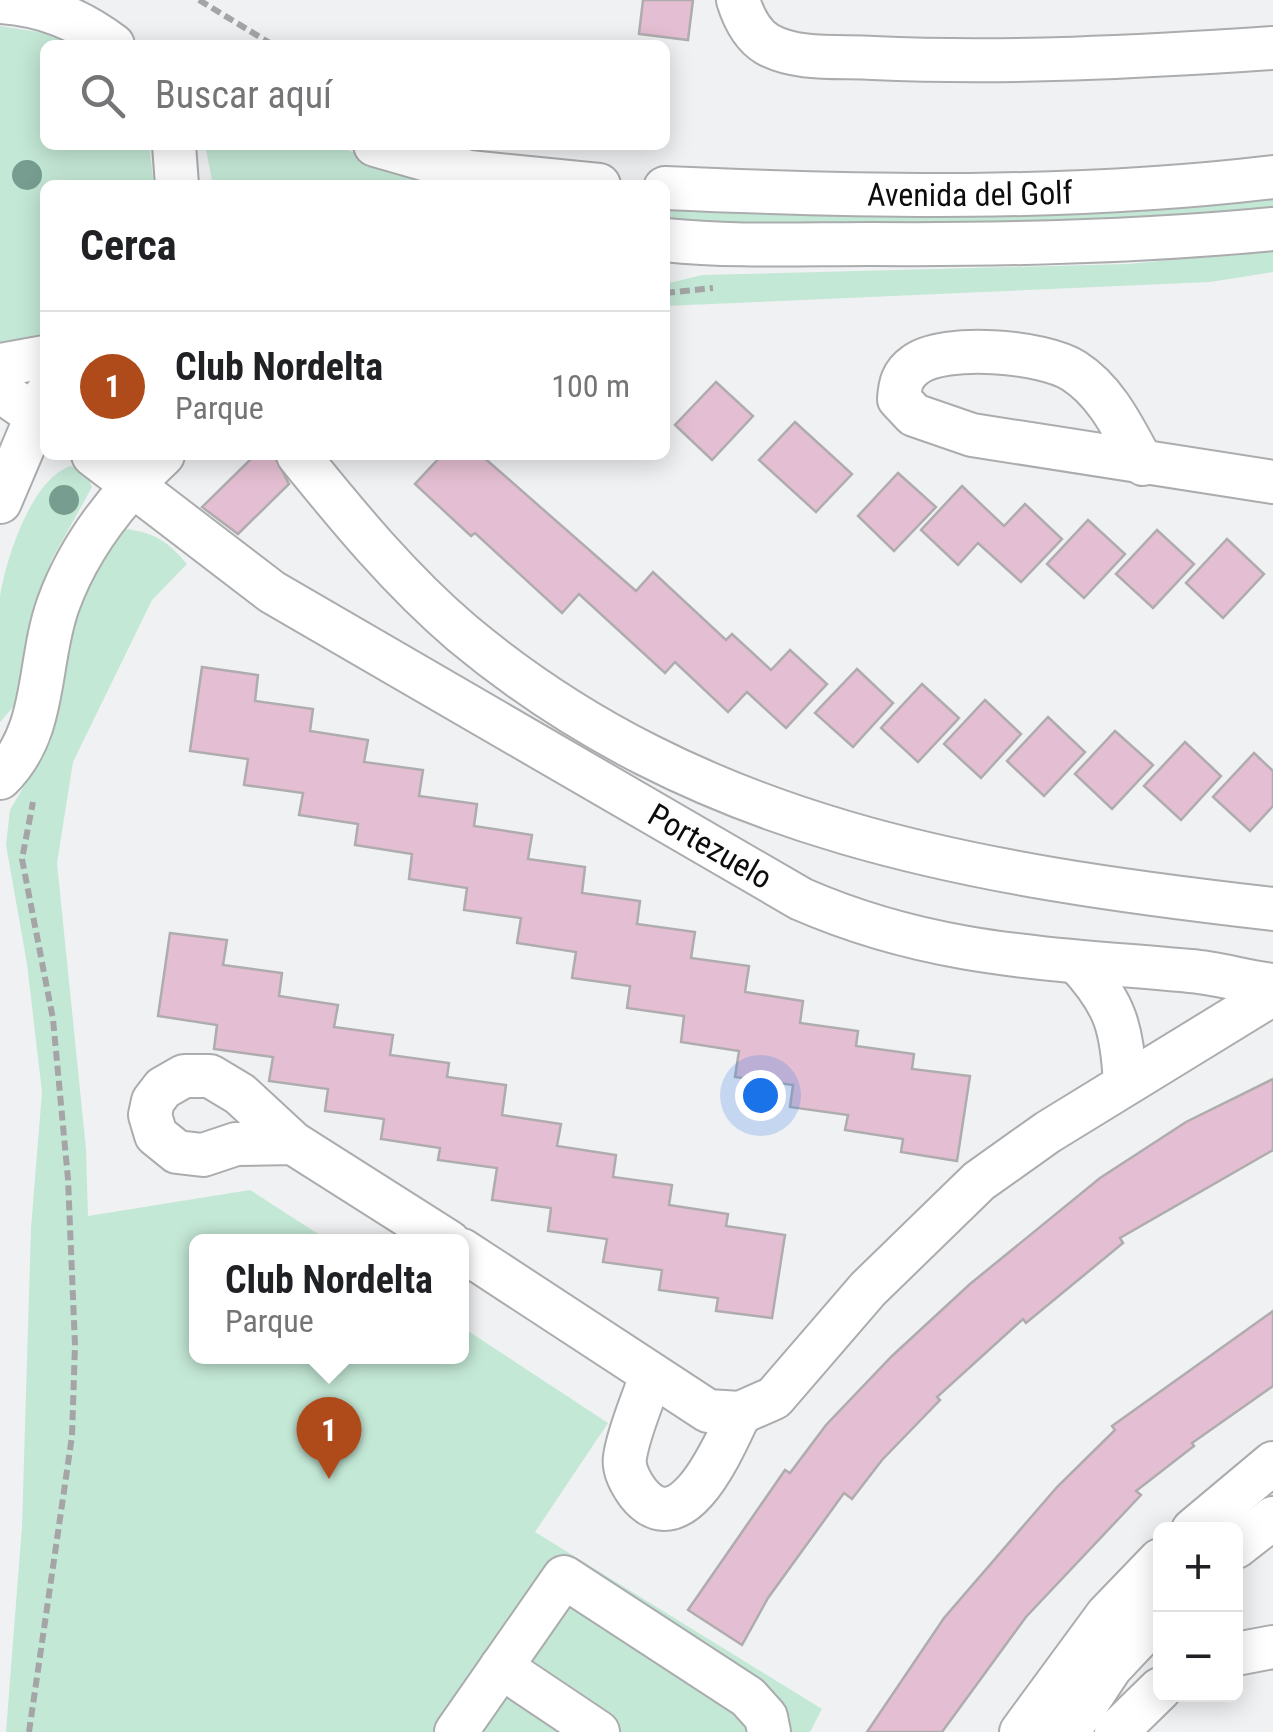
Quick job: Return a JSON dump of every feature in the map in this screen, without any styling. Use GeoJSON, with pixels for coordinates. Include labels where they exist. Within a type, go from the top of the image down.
{"type":"FeatureCollection","features":[{"type":"Feature","properties":{"kind":"street"},"geometry":{"type":"LineString","coordinates":[[738,0],[747,22],[766,43],[810,54],[942,61],[1096,60],[1273,48]]}},
{"type":"Feature","properties":{"kind":"street"},"geometry":{"type":"LineString","coordinates":[[0,2],[46,8],[87,24]]}},
{"type":"Feature","properties":{"kind":"street"},"geometry":{"type":"LineString","coordinates":[[392,150],[469,172],[525,180]]}},
{"type":"Feature","properties":{"kind":"street","name":"Avenida del Golf"},"geometry":{"type":"LineString","coordinates":[[670,188],[884,198],[1192,186],[1273,177]]}},
{"type":"Feature","properties":{"kind":"street","name":"Avenida del Golf"},"geometry":{"type":"LineString","coordinates":[[670,241],[722,246],[1027,244],[1159,240],[1273,229]]}},
{"type":"Feature","properties":{"kind":"street"},"geometry":{"type":"LineString","coordinates":[[670,271],[722,246]]}},
{"type":"Feature","properties":{"kind":"street"},"geometry":{"type":"LineString","coordinates":[[1143,464],[1104,397],[1074,371],[1042,357],[974,352],[917,362],[901,380],[898,399],[914,415],[972,435],[1143,464],[1273,482]]}},
{"type":"Feature","properties":{"kind":"street"},"geometry":{"type":"LineString","coordinates":[[0,365],[40,358]]}},
{"type":"Feature","properties":{"kind":"street"},"geometry":{"type":"LineString","coordinates":[[0,391],[40,410]]}},
{"type":"Feature","properties":{"kind":"street"},"geometry":{"type":"LineString","coordinates":[[0,502],[40,415]]}},
{"type":"Feature","properties":{"kind":"street","name":"Portezuelo"},"geometry":{"type":"LineString","coordinates":[[100,460],[272,592],[801,900],[852,922],[964,951],[1196,971],[1273,985]]}},
{"type":"Feature","properties":{"kind":"street"},"geometry":{"type":"LineString","coordinates":[[19,781],[56,609],[75,563],[132,484],[158,460]]}},
{"type":"Feature","properties":{"kind":"street","name":"Portezuelo"},"geometry":{"type":"LineString","coordinates":[[302,460],[396,572],[463,633],[610,736],[671,768],[764,808],[863,841],[1180,898],[1273,909]]}},
{"type":"Feature","properties":{"kind":"street"},"geometry":{"type":"LineString","coordinates":[[1077,962],[1110,1002],[1122,1034],[1125,1084]]}},
{"type":"Feature","properties":{"kind":"street"},"geometry":{"type":"LineString","coordinates":[[469,1255],[708,1411],[740,1412],[774,1398],[868,1289],[980,1182],[1125,1084],[1273,994]]}},
{"type":"Feature","properties":{"kind":"street"},"geometry":{"type":"LineString","coordinates":[[293,1143],[436,1234]]}},
{"type":"Feature","properties":{"kind":"street"},"geometry":{"type":"LineString","coordinates":[[652,1375],[624,1460],[630,1482],[644,1499],[662,1505],[682,1503],[703,1486],[740,1412]]}},
{"type":"Feature","properties":{"kind":"street"},"geometry":{"type":"LineString","coordinates":[[1203,1522],[1273,1463]]}},
{"type":"Feature","properties":{"kind":"street"},"geometry":{"type":"LineString","coordinates":[[1243,1542],[1273,1518]]}},
{"type":"Feature","properties":{"kind":"street"},"geometry":{"type":"LineString","coordinates":[[1048,1727],[1107,1615],[1153,1567]]}},
{"type":"Feature","properties":{"kind":"street"},"geometry":{"type":"LineString","coordinates":[[456,1732],[564,1578],[748,1696],[766,1717],[769,1732]]}},
{"type":"Feature","properties":{"kind":"street"},"geometry":{"type":"LineString","coordinates":[[1048,1727],[1153,1623]]}},
{"type":"Feature","properties":{"kind":"street"},"geometry":{"type":"LineString","coordinates":[[1243,1653],[1273,1647]]}},
{"type":"Feature","properties":{"kind":"street"},"geometry":{"type":"LineString","coordinates":[[501,1667],[598,1732]]}},
{"type":"Feature","properties":{"kind":"street"},"geometry":{"type":"LineString","coordinates":[[1116,1732],[1153,1696]]}},
{"type":"Feature","properties":{"kind":"path"},"geometry":{"type":"LineString","coordinates":[[199,0],[264,40]]}},
{"type":"Feature","properties":{"kind":"path"},"geometry":{"type":"LineString","coordinates":[[19,781],[22,859],[54,1019],[68,1179],[75,1345],[72,1436],[28,1732]]}},
{"type":"Feature","properties":{"kind":"green space"},"geometry":{"type":"Polygon","coordinates":[[[0,26],[45,33],[61,40],[40,40],[40,150],[150,150],[153,180],[40,180],[40,337],[0,345],[0,26]]]}},
{"type":"Feature","properties":{"kind":"green space"},"geometry":{"type":"Polygon","coordinates":[[[206,150],[346,150],[440,180],[212,180],[206,150]]]}},
{"type":"Feature","properties":{"kind":"green space"},"geometry":{"type":"Polygon","coordinates":[[[1273,190],[1273,211],[1046,228],[891,232],[739,226],[670,219],[670,198],[1273,190]]]}},
{"type":"Feature","properties":{"kind":"green space"},"geometry":{"type":"Polygon","coordinates":[[[1273,250],[1273,272],[1210,282],[670,306],[670,283],[702,275],[1128,264],[1273,250]]]}},
{"type":"Feature","properties":{"kind":"green space"},"geometry":{"type":"Polygon","coordinates":[[[71,466],[86,473],[92,487],[51,561],[20,699],[0,722],[0,597],[8,562],[33,502],[57,473],[71,466]]]}},
{"type":"Feature","properties":{"kind":"green space"},"geometry":{"type":"Polygon","coordinates":[[[126,529],[146,533],[161,540],[187,564],[152,600],[73,762],[57,863],[86,1149],[88,1216],[250,1190],[318,1234],[189,1234],[189,1364],[469,1364],[469,1332],[608,1423],[535,1532],[822,1709],[810,1732],[6,1732],[22,1526],[31,1228],[42,1092],[27,964],[6,845],[10,810],[27,781],[43,732],[59,634],[104,536],[126,529]]]}},
{"type":"Feature","properties":{"kind":"building"},"geometry":{"type":"Polygon","coordinates":[[[643,0],[693,0],[688,40],[639,34],[643,0]]]}},
{"type":"Feature","properties":{"kind":"building"},"geometry":{"type":"Polygon","coordinates":[[[716,382],[753,416],[712,460],[675,425],[716,382]]]}},
{"type":"Feature","properties":{"kind":"building"},"geometry":{"type":"Polygon","coordinates":[[[795,422],[852,474],[816,512],[759,460],[795,422]]]}},
{"type":"Feature","properties":{"kind":"building"},"geometry":{"type":"Polygon","coordinates":[[[250,460],[277,460],[289,484],[238,534],[202,507],[250,460]]]}},
{"type":"Feature","properties":{"kind":"building"},"geometry":{"type":"Polygon","coordinates":[[[437,460],[487,460],[636,591],[653,572],[726,640],[732,634],[771,670],[790,650],[827,684],[786,728],[747,692],[728,712],[675,662],[665,673],[579,594],[562,613],[415,484],[437,460]]]}},
{"type":"Feature","properties":{"kind":"building"},"geometry":{"type":"Polygon","coordinates":[[[898,473],[936,507],[894,551],[858,516],[898,473]]]}},
{"type":"Feature","properties":{"kind":"building"},"geometry":{"type":"Polygon","coordinates":[[[962,486],[1004,526],[1025,504],[1062,539],[1021,582],[978,543],[958,565],[921,530],[962,486]]]}},
{"type":"Feature","properties":{"kind":"building"},"geometry":{"type":"Polygon","coordinates":[[[1088,520],[1125,554],[1084,598],[1047,564],[1088,520]]]}},
{"type":"Feature","properties":{"kind":"building"},"geometry":{"type":"Polygon","coordinates":[[[1157,530],[1194,564],[1153,608],[1116,574],[1157,530]]]}},
{"type":"Feature","properties":{"kind":"building"},"geometry":{"type":"Polygon","coordinates":[[[1227,539],[1264,574],[1223,618],[1186,583],[1227,539]]]}},
{"type":"Feature","properties":{"kind":"building"},"geometry":{"type":"Polygon","coordinates":[[[202,667],[258,675],[255,701],[313,709],[310,731],[368,740],[364,762],[423,770],[419,796],[477,804],[474,826],[532,835],[528,859],[585,867],[582,893],[640,901],[637,924],[695,932],[691,958],[749,966],[745,992],[803,1001],[800,1023],[858,1031],[856,1046],[914,1054],[912,1069],[970,1076],[957,1161],[901,1152],[903,1139],[845,1130],[848,1115],[790,1107],[793,1085],[735,1077],[739,1051],[681,1042],[684,1016],[627,1008],[630,986],[572,978],[576,952],[517,943],[521,918],[464,910],[467,888],[409,879],[412,854],[355,845],[358,824],[299,815],[303,793],[244,785],[248,759],[190,751],[202,667]]]}},
{"type":"Feature","properties":{"kind":"building"},"geometry":{"type":"Polygon","coordinates":[[[857,669],[893,703],[853,747],[815,713],[857,669]]]}},
{"type":"Feature","properties":{"kind":"building"},"geometry":{"type":"Polygon","coordinates":[[[922,684],[959,718],[918,762],[881,728],[922,684]]]}},
{"type":"Feature","properties":{"kind":"building"},"geometry":{"type":"Polygon","coordinates":[[[985,700],[1021,734],[981,778],[944,744],[985,700]]]}},
{"type":"Feature","properties":{"kind":"building"},"geometry":{"type":"Polygon","coordinates":[[[1048,717],[1085,752],[1044,796],[1007,761],[1048,717]]]}},
{"type":"Feature","properties":{"kind":"building"},"geometry":{"type":"Polygon","coordinates":[[[1115,731],[1153,765],[1112,809],[1075,774],[1115,731]]]}},
{"type":"Feature","properties":{"kind":"building"},"geometry":{"type":"Polygon","coordinates":[[[1185,742],[1221,776],[1181,820],[1144,786],[1185,742]]]}},
{"type":"Feature","properties":{"kind":"building"},"geometry":{"type":"Polygon","coordinates":[[[1254,753],[1273,771],[1273,806],[1250,831],[1213,797],[1254,753]]]}},
{"type":"Feature","properties":{"kind":"building"},"geometry":{"type":"Polygon","coordinates":[[[170,933],[227,940],[223,965],[282,973],[279,996],[338,1005],[334,1027],[393,1035],[390,1055],[449,1063],[447,1077],[506,1085],[502,1115],[561,1124],[557,1146],[616,1155],[613,1177],[672,1185],[669,1205],[728,1214],[726,1226],[785,1235],[772,1318],[716,1311],[718,1298],[659,1290],[662,1270],[603,1262],[607,1239],[548,1231],[551,1208],[492,1200],[497,1168],[438,1160],[440,1148],[381,1139],[384,1119],[325,1111],[328,1089],[269,1081],[273,1057],[214,1049],[217,1025],[158,1016],[170,933]]]}},
{"type":"Feature","properties":{"kind":"building"},"geometry":{"type":"Polygon","coordinates":[[[1273,1079],[1273,1150],[1120,1238],[1123,1243],[1026,1323],[1023,1319],[937,1397],[940,1400],[882,1460],[852,1499],[844,1493],[768,1598],[742,1645],[688,1610],[785,1470],[790,1473],[826,1425],[892,1356],[970,1284],[1100,1178],[1186,1122],[1273,1079]]]}},
{"type":"Feature","properties":{"kind":"building"},"geometry":{"type":"Polygon","coordinates":[[[1273,1311],[1273,1386],[1192,1443],[1194,1446],[1136,1491],[1141,1495],[1026,1617],[942,1732],[867,1732],[944,1618],[1057,1487],[1115,1430],[1112,1426],[1273,1311]]]}},
{"type":"Feature","properties":{"kind":"place","name":"Club Nordelta"},"geometry":{"type":"Point","coordinates":[329,1479]}}]}
